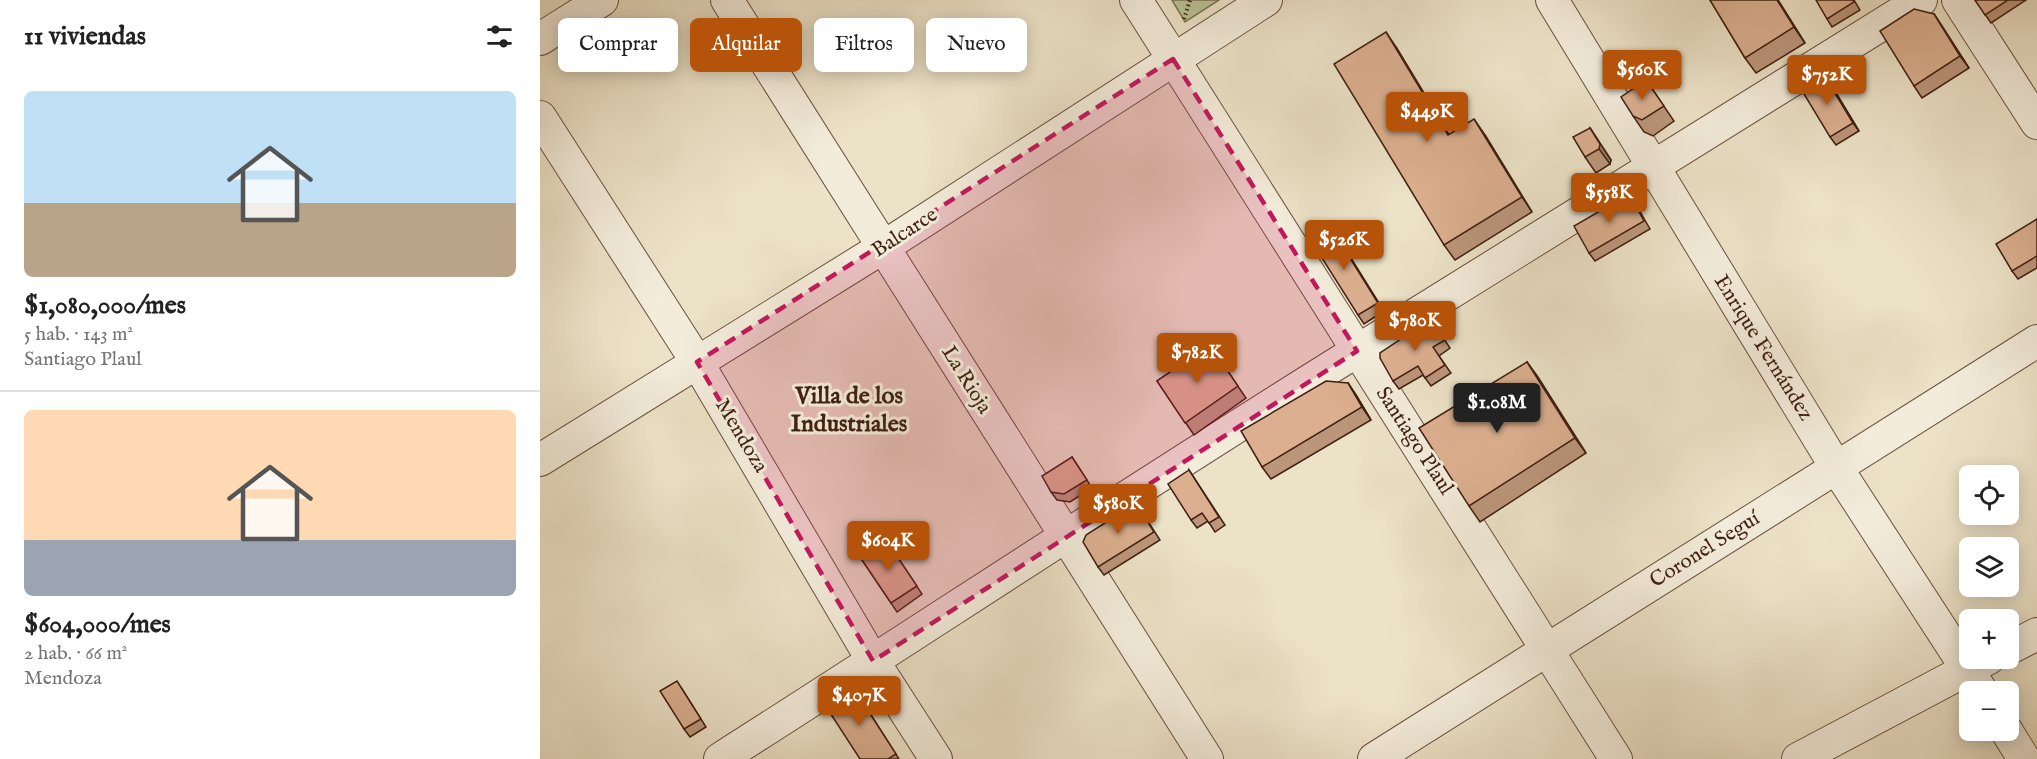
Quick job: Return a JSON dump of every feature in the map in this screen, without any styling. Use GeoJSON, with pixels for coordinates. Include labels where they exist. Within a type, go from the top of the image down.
{"type":"FeatureCollection","features":[{"type":"Feature","properties":{"kind":"street"},"geometry":{"type":"LineString","coordinates":[[540,39],[602,0]]}},
{"type":"Feature","properties":{"kind":"street","name":"La Rioja"},"geometry":{"type":"LineString","coordinates":[[727,0],[1207,759]]}},
{"type":"Feature","properties":{"kind":"street","name":"Santiago Plaul"},"geometry":{"type":"LineString","coordinates":[[1136,0],[1616,759]]}},
{"type":"Feature","properties":{"kind":"street","name":"Balcarce"},"geometry":{"type":"LineString","coordinates":[[540,460],[882,248],[1266,0]]}},
{"type":"Feature","properties":{"kind":"street","name":"Enrique Fernández"},"geometry":{"type":"LineString","coordinates":[[1552,0],[1836,467],[1980,673]]}},
{"type":"Feature","properties":{"kind":"street"},"geometry":{"type":"LineString","coordinates":[[720,759],[1357,351],[1653,169],[1921,0]]}},
{"type":"Feature","properties":{"kind":"street"},"geometry":{"type":"LineString","coordinates":[[1959,0],[2037,123]]}},
{"type":"Feature","properties":{"kind":"street","name":"Mendoza"},"geometry":{"type":"LineString","coordinates":[[540,117],[697,362],[873,661],[936,759]]}},
{"type":"Feature","properties":{"kind":"street","name":"Coronel Seguí"},"geometry":{"type":"LineString","coordinates":[[1374,759],[2037,341]]}},
{"type":"Feature","properties":{"kind":"street"},"geometry":{"type":"LineString","coordinates":[[2019,643],[2037,634]]}},
{"type":"Feature","properties":{"kind":"street"},"geometry":{"type":"LineString","coordinates":[[1798,759],[1980,673]]}},
{"type":"Feature","properties":{"kind":"street"},"geometry":{"type":"LineString","coordinates":[[2013,741],[2024,759]]}},
{"type":"Feature","properties":{"kind":"highlighted area"},"geometry":{"type":"Polygon","coordinates":[[[1173,59],[1357,351],[873,661],[697,362],[1173,59]]]}},
{"type":"Feature","properties":{"kind":"green space"},"geometry":{"type":"Polygon","coordinates":[[[1172,0],[1219,0],[1185,22],[1172,0]]]}},
{"type":"Feature","properties":{"kind":"building"},"geometry":{"type":"Polygon","coordinates":[[[1710,0],[1777,0],[1794,27],[1745,58],[1710,0]]]}},
{"type":"Feature","properties":{"kind":"building"},"geometry":{"type":"Polygon","coordinates":[[[1816,0],[1853,0],[1854,2],[1827,19],[1816,0]]]}},
{"type":"Feature","properties":{"kind":"building"},"geometry":{"type":"Polygon","coordinates":[[[1975,0],[2008,0],[1985,15],[1975,0]]]}},
{"type":"Feature","properties":{"kind":"building"},"geometry":{"type":"Polygon","coordinates":[[[1914,9],[1934,14],[1960,56],[1914,86],[1880,31],[1914,9]]]}},
{"type":"Feature","properties":{"kind":"building"},"geometry":{"type":"Polygon","coordinates":[[[1386,32],[1448,135],[1474,119],[1522,197],[1444,245],[1334,64],[1386,32]]]}},
{"type":"Feature","properties":{"kind":"building"},"geometry":{"type":"Polygon","coordinates":[[[1824,75],[1853,123],[1830,137],[1801,89],[1824,75]]]}},
{"type":"Feature","properties":{"kind":"building"},"geometry":{"type":"Polygon","coordinates":[[[1646,80],[1664,106],[1642,120],[1633,116],[1621,97],[1646,80]]]}},
{"type":"Feature","properties":{"kind":"building"},"geometry":{"type":"Polygon","coordinates":[[[1590,128],[1600,144],[1599,149],[1585,157],[1573,137],[1590,128]]]}},
{"type":"Feature","properties":{"kind":"building"},"geometry":{"type":"Polygon","coordinates":[[[1624,197],[1632,199],[1644,221],[1589,253],[1574,226],[1624,197]]]}},
{"type":"Feature","properties":{"kind":"building"},"geometry":{"type":"Polygon","coordinates":[[[2037,219],[2037,256],[2012,271],[1996,244],[2037,219]]]}},
{"type":"Feature","properties":{"kind":"building"},"geometry":{"type":"Polygon","coordinates":[[[1330,226],[1378,303],[1358,315],[1310,239],[1330,226]]]}},
{"type":"Feature","properties":{"kind":"building"},"geometry":{"type":"Polygon","coordinates":[[[1431,319],[1445,340],[1433,347],[1445,365],[1425,378],[1418,366],[1393,381],[1380,358],[1380,353],[1431,319]]]}},
{"type":"Feature","properties":{"kind":"building"},"geometry":{"type":"Polygon","coordinates":[[[1210,345],[1238,386],[1185,423],[1157,381],[1210,345]]]}},
{"type":"Feature","properties":{"kind":"building"},"geometry":{"type":"Polygon","coordinates":[[[1527,362],[1575,438],[1469,506],[1419,428],[1527,362]]]}},
{"type":"Feature","properties":{"kind":"building"},"geometry":{"type":"Polygon","coordinates":[[[1326,381],[1348,383],[1362,407],[1262,467],[1241,431],[1326,381]]]}},
{"type":"Feature","properties":{"kind":"building"},"geometry":{"type":"Polygon","coordinates":[[[1072,457],[1087,480],[1064,494],[1051,492],[1042,476],[1072,457]]]}},
{"type":"Feature","properties":{"kind":"building"},"geometry":{"type":"Polygon","coordinates":[[[1189,470],[1219,517],[1209,523],[1202,513],[1191,520],[1168,484],[1189,470]]]}},
{"type":"Feature","properties":{"kind":"building"},"geometry":{"type":"Polygon","coordinates":[[[1136,503],[1154,532],[1098,567],[1083,542],[1086,535],[1136,503]]]}},
{"type":"Feature","properties":{"kind":"building"},"geometry":{"type":"Polygon","coordinates":[[[886,540],[917,586],[891,603],[860,557],[886,540]]]}},
{"type":"Feature","properties":{"kind":"building"},"geometry":{"type":"Polygon","coordinates":[[[677,681],[701,719],[684,729],[660,691],[677,681]]]}},
{"type":"Feature","properties":{"kind":"building"},"geometry":{"type":"Polygon","coordinates":[[[837,693],[858,695],[896,754],[888,759],[860,759],[823,702],[837,693]]]}},
{"type":"Feature","properties":{"kind":"district","name":"Villa de los Industriales"},"geometry":{"type":"Point","coordinates":[849,410]}}]}
